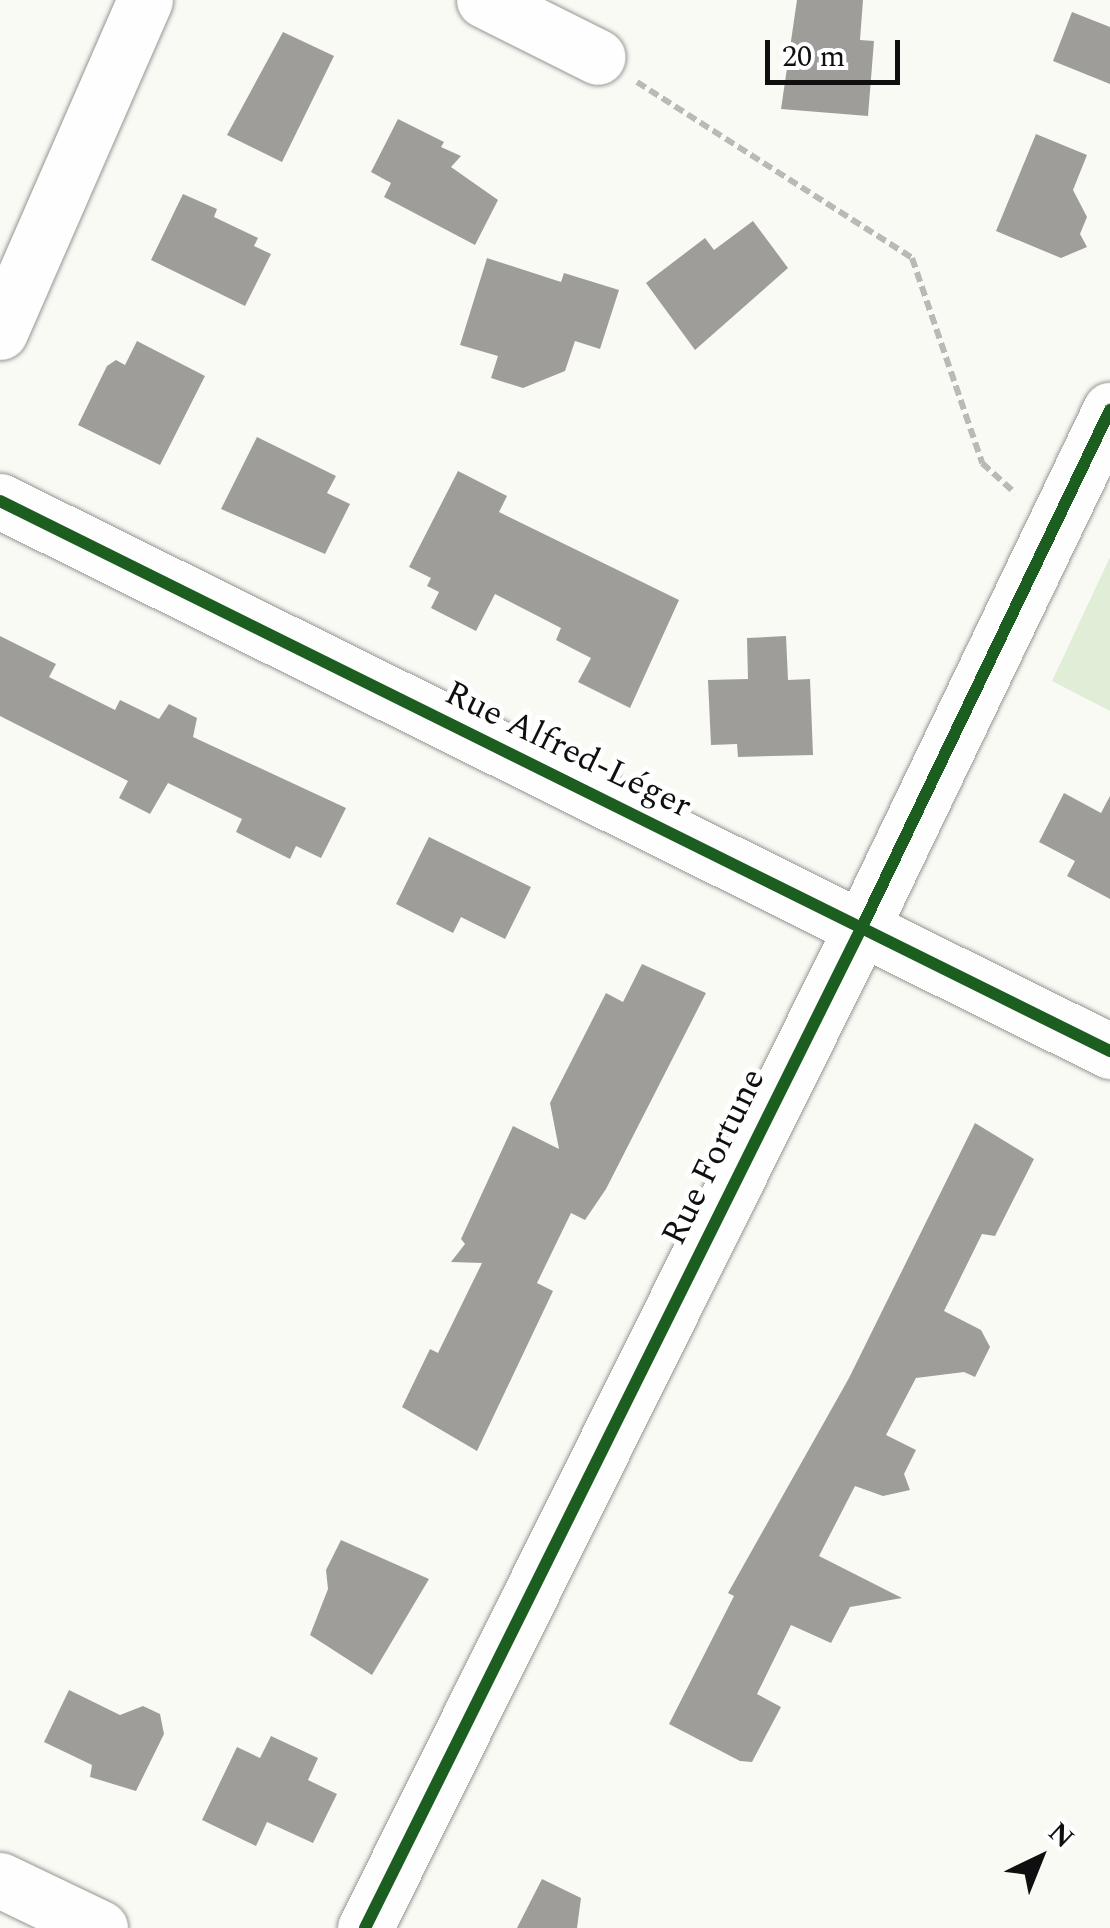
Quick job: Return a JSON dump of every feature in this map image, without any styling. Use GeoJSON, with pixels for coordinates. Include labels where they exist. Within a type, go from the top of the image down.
{"type":"FeatureCollection","features":[{"type":"Feature","properties":{"kind":"street"},"geometry":{"type":"LineString","coordinates":[[0,332],[145,0]]}},
{"type":"Feature","properties":{"kind":"street"},"geometry":{"type":"LineString","coordinates":[[484,0],[598,57]]}},
{"type":"Feature","properties":{"kind":"street","name":"Rue Fortune"},"geometry":{"type":"LineString","coordinates":[[365,1928],[861,929],[1110,410]]}},
{"type":"Feature","properties":{"kind":"street","name":"Rue Alfred-Léger"},"geometry":{"type":"LineString","coordinates":[[0,501],[1110,1051]]}},
{"type":"Feature","properties":{"kind":"street"},"geometry":{"type":"LineString","coordinates":[[0,1880],[100,1928]]}},
{"type":"Feature","properties":{"kind":"path"},"geometry":{"type":"LineString","coordinates":[[598,57],[912,258],[982,463],[1052,526]]}},
{"type":"Feature","properties":{"kind":"green space"},"geometry":{"type":"Polygon","coordinates":[[[1110,557],[1110,711],[1052,681],[1110,557]]]}},
{"type":"Feature","properties":{"kind":"building"},"geometry":{"type":"Polygon","coordinates":[[[797,0],[863,0],[860,40],[874,41],[868,116],[781,109],[797,0]]]}},
{"type":"Feature","properties":{"kind":"building"},"geometry":{"type":"Polygon","coordinates":[[[1072,12],[1110,27],[1110,84],[1053,61],[1072,12]]]}},
{"type":"Feature","properties":{"kind":"building"},"geometry":{"type":"Polygon","coordinates":[[[283,32],[334,56],[282,162],[227,135],[283,32]]]}},
{"type":"Feature","properties":{"kind":"building"},"geometry":{"type":"Polygon","coordinates":[[[398,119],[444,142],[441,147],[461,156],[451,167],[498,200],[475,245],[384,197],[391,183],[371,172],[398,119]]]}},
{"type":"Feature","properties":{"kind":"building"},"geometry":{"type":"Polygon","coordinates":[[[1036,134],[1087,155],[1073,190],[1087,217],[1080,234],[1087,247],[1061,258],[996,231],[1036,134]]]}},
{"type":"Feature","properties":{"kind":"building"},"geometry":{"type":"Polygon","coordinates":[[[183,194],[217,209],[214,217],[258,238],[254,246],[271,254],[245,306],[151,260],[183,194]]]}},
{"type":"Feature","properties":{"kind":"building"},"geometry":{"type":"Polygon","coordinates":[[[753,221],[788,268],[695,350],[646,283],[705,238],[714,250],[753,221]]]}},
{"type":"Feature","properties":{"kind":"building"},"geometry":{"type":"Polygon","coordinates":[[[487,258],[561,282],[564,273],[619,290],[600,349],[575,341],[565,371],[523,388],[491,378],[498,356],[460,345],[487,258]]]}},
{"type":"Feature","properties":{"kind":"building"},"geometry":{"type":"Polygon","coordinates":[[[137,341],[205,376],[160,465],[78,425],[107,366],[116,360],[125,365],[137,341]]]}},
{"type":"Feature","properties":{"kind":"building"},"geometry":{"type":"Polygon","coordinates":[[[257,437],[336,476],[327,493],[350,504],[325,554],[221,509],[257,437]]]}},
{"type":"Feature","properties":{"kind":"building"},"geometry":{"type":"Polygon","coordinates":[[[458,471],[507,496],[499,512],[679,600],[630,708],[578,682],[591,658],[556,640],[561,628],[495,594],[476,631],[431,608],[439,592],[427,586],[431,578],[409,567],[458,471]]]}},
{"type":"Feature","properties":{"kind":"building"},"geometry":{"type":"Polygon","coordinates":[[[0,636],[56,664],[49,677],[115,710],[120,700],[159,719],[169,704],[197,718],[193,737],[346,808],[321,858],[296,846],[290,859],[236,832],[242,819],[168,783],[150,814],[119,798],[128,781],[0,716],[0,636]]]}},
{"type":"Feature","properties":{"kind":"building"},"geometry":{"type":"Polygon","coordinates":[[[786,636],[788,680],[810,679],[813,755],[738,757],[737,744],[711,745],[708,680],[748,679],[747,638],[786,636]]]}},
{"type":"Feature","properties":{"kind":"building"},"geometry":{"type":"Polygon","coordinates":[[[1064,793],[1101,813],[1110,796],[1110,899],[1067,876],[1075,861],[1039,842],[1064,793]]]}},
{"type":"Feature","properties":{"kind":"building"},"geometry":{"type":"Polygon","coordinates":[[[429,837],[531,887],[505,939],[461,917],[453,933],[396,904],[429,837]]]}},
{"type":"Feature","properties":{"kind":"building"},"geometry":{"type":"Polygon","coordinates":[[[642,964],[706,993],[606,1189],[585,1220],[571,1213],[537,1283],[553,1291],[477,1451],[402,1407],[430,1349],[438,1353],[482,1263],[451,1262],[465,1244],[461,1239],[513,1126],[559,1149],[550,1103],[606,993],[623,1002],[642,964]]]}},
{"type":"Feature","properties":{"kind":"building"},"geometry":{"type":"Polygon","coordinates":[[[975,1123],[1034,1159],[995,1236],[982,1234],[944,1311],[981,1330],[990,1347],[975,1377],[964,1372],[916,1378],[886,1435],[916,1450],[904,1474],[910,1490],[883,1496],[855,1486],[819,1556],[902,1598],[850,1607],[831,1643],[791,1625],[757,1694],[781,1707],[752,1762],[740,1761],[669,1724],[734,1596],[728,1593],[849,1378],[975,1123]]]}},
{"type":"Feature","properties":{"kind":"building"},"geometry":{"type":"Polygon","coordinates":[[[341,1540],[429,1579],[372,1675],[310,1635],[328,1589],[326,1570],[341,1540]]]}},
{"type":"Feature","properties":{"kind":"building"},"geometry":{"type":"Polygon","coordinates":[[[69,1690],[120,1715],[143,1706],[160,1714],[164,1734],[136,1791],[90,1777],[92,1765],[44,1742],[69,1690]]]}},
{"type":"Feature","properties":{"kind":"building"},"geometry":{"type":"Polygon","coordinates":[[[271,1736],[318,1758],[308,1780],[337,1794],[313,1843],[267,1822],[256,1846],[202,1820],[237,1747],[260,1758],[271,1736]]]}},
{"type":"Feature","properties":{"kind":"building"},"geometry":{"type":"Polygon","coordinates":[[[542,1879],[581,1898],[577,1928],[517,1928],[542,1879]]]}},
{"type":"Feature","properties":{"kind":"cycle path"},"geometry":{"type":"LineString","coordinates":[[365,1928],[861,929],[1110,410]]}},
{"type":"Feature","properties":{"kind":"cycle path"},"geometry":{"type":"LineString","coordinates":[[0,501],[1110,1051]]}}]}
